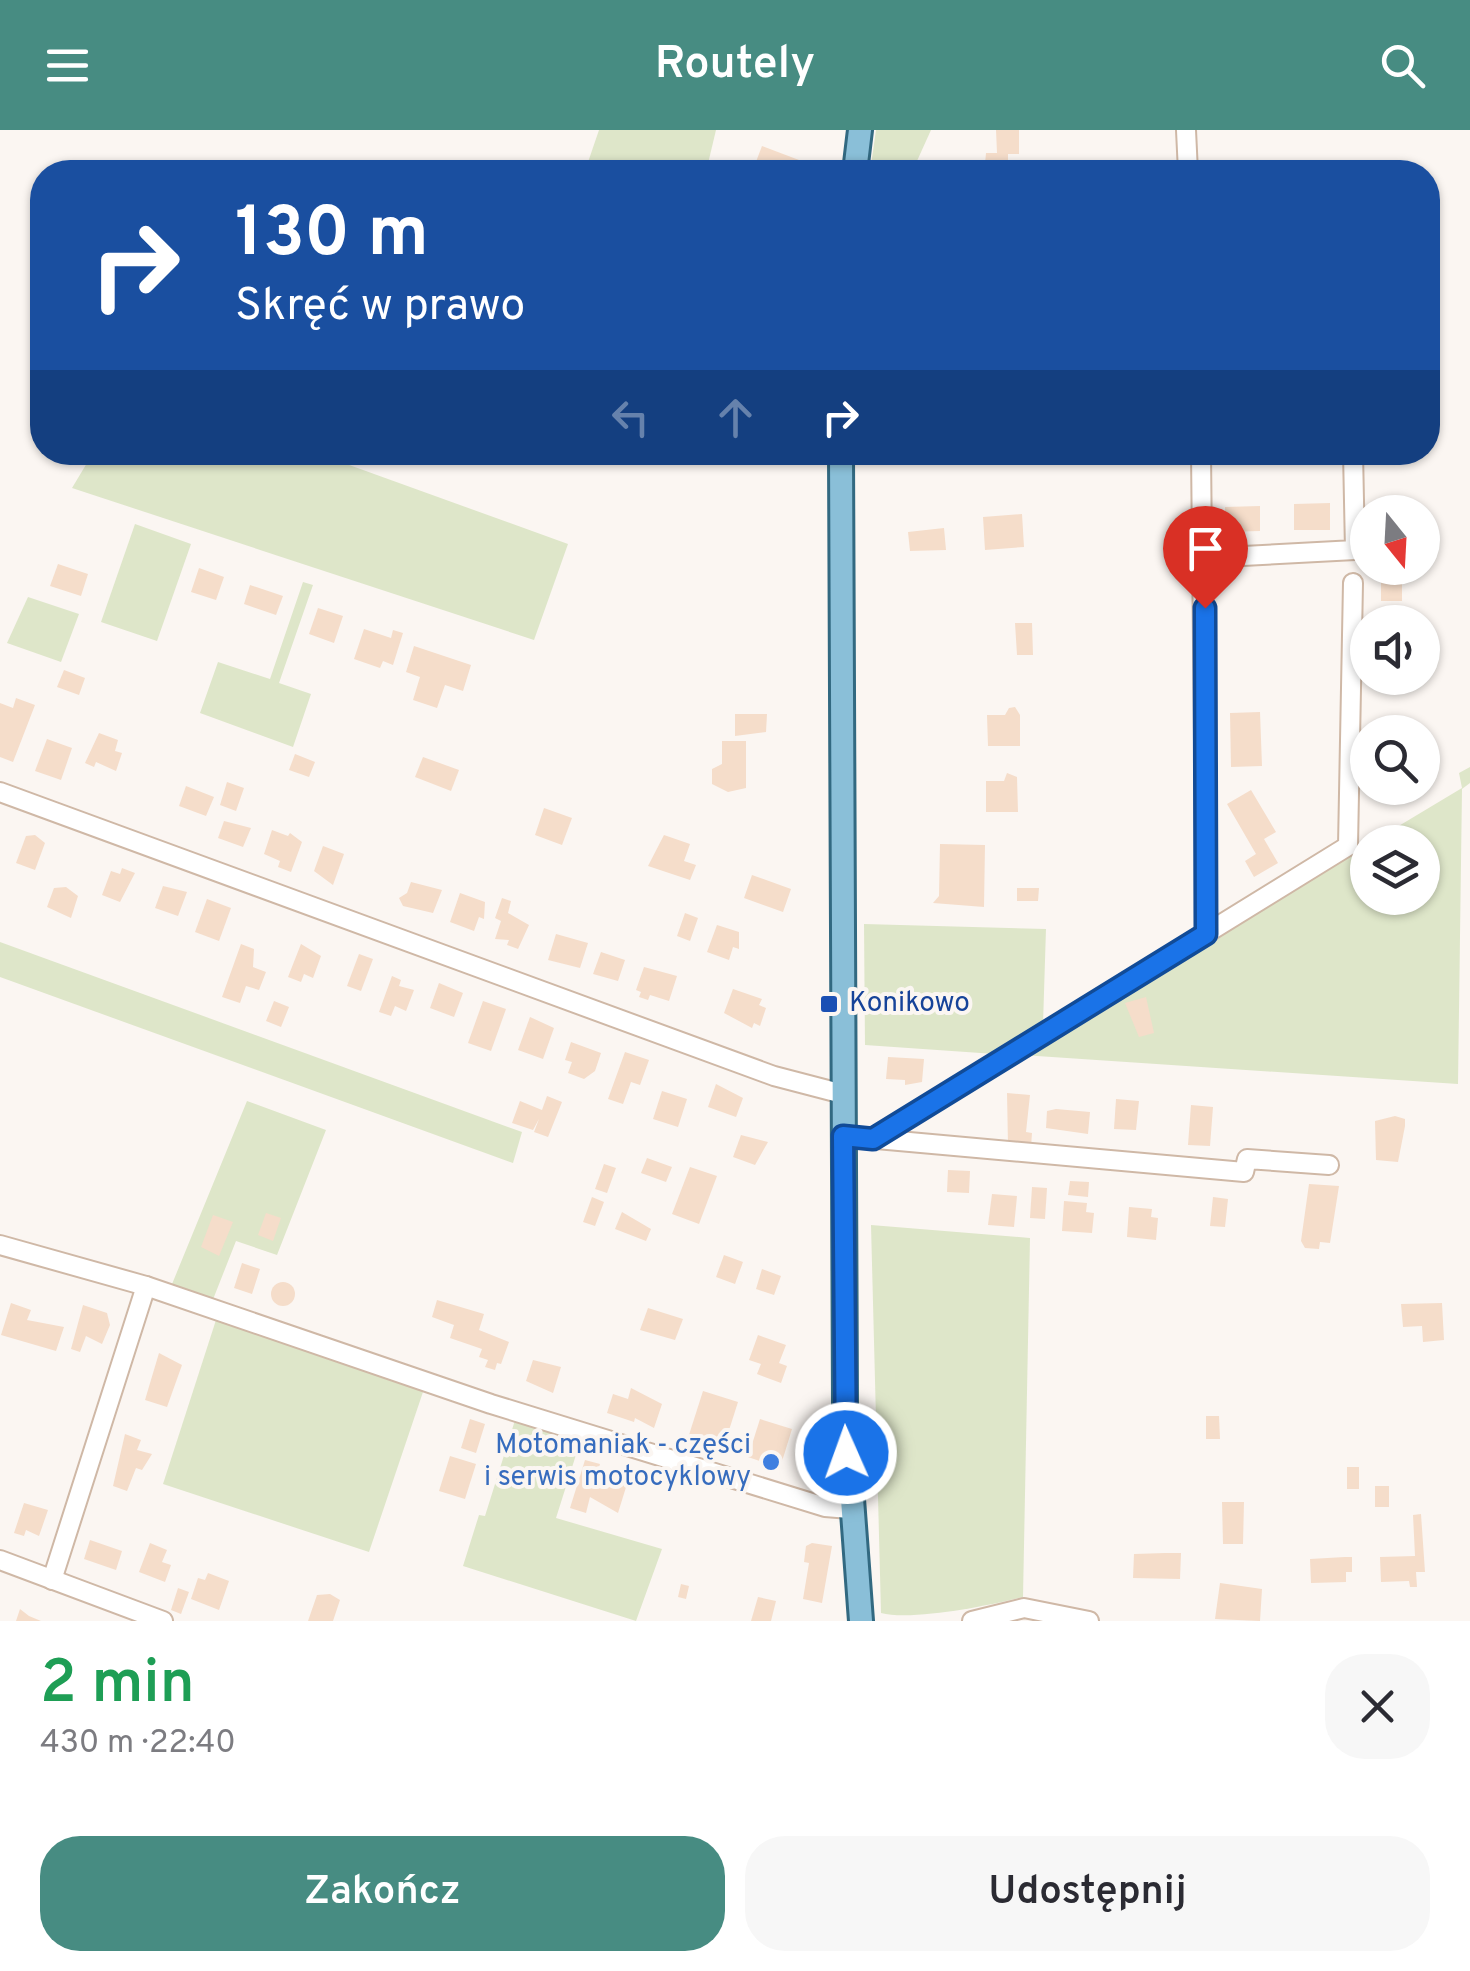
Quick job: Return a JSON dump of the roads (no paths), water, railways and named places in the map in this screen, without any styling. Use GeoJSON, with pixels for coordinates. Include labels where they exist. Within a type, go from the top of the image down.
{"type":"FeatureCollection","features":[{"type":"Feature","properties":{"kind":"main road"},"geometry":{"type":"LineString","coordinates":[[856,160],[860,130]]}},
{"type":"Feature","properties":{"kind":"main road"},"geometry":{"type":"LineString","coordinates":[[841,465],[843,1136],[850,1509],[861,1621]]}},
{"type":"Feature","properties":{"kind":"street"},"geometry":{"type":"LineString","coordinates":[[1186,130],[1187,160]]}},
{"type":"Feature","properties":{"kind":"street"},"geometry":{"type":"LineString","coordinates":[[1201,465],[1205,558],[1206,934]]}},
{"type":"Feature","properties":{"kind":"street"},"geometry":{"type":"LineString","coordinates":[[1205,558],[1356,550],[1353,465]]}},
{"type":"Feature","properties":{"kind":"street"},"geometry":{"type":"LineString","coordinates":[[873,1139],[1348,846],[1353,585]]}},
{"type":"Feature","properties":{"kind":"street"},"geometry":{"type":"LineString","coordinates":[[0,792],[774,1076],[843,1094]]}},
{"type":"Feature","properties":{"kind":"street"},"geometry":{"type":"LineString","coordinates":[[843,1136],[1244,1172],[1246,1159],[1329,1165]]}},
{"type":"Feature","properties":{"kind":"street"},"geometry":{"type":"LineString","coordinates":[[0,1245],[146,1286],[491,1404],[825,1506],[850,1509]]}},
{"type":"Feature","properties":{"kind":"street"},"geometry":{"type":"LineString","coordinates":[[52,1580],[146,1286]]}},
{"type":"Feature","properties":{"kind":"street"},"geometry":{"type":"LineString","coordinates":[[0,1560],[164,1621]]}},
{"type":"Feature","properties":{"kind":"street"},"geometry":{"type":"LineString","coordinates":[[972,1621],[1024,1608],[1089,1621]]}},
{"type":"Feature","properties":{"kind":"place","name":"Konikowo"},"geometry":{"type":"Point","coordinates":[829,1004]}},
{"type":"Feature","properties":{"kind":"place","name":"Motomaniak - części i serwis motocyklowy"},"geometry":{"type":"Point","coordinates":[771,1462]}}]}
